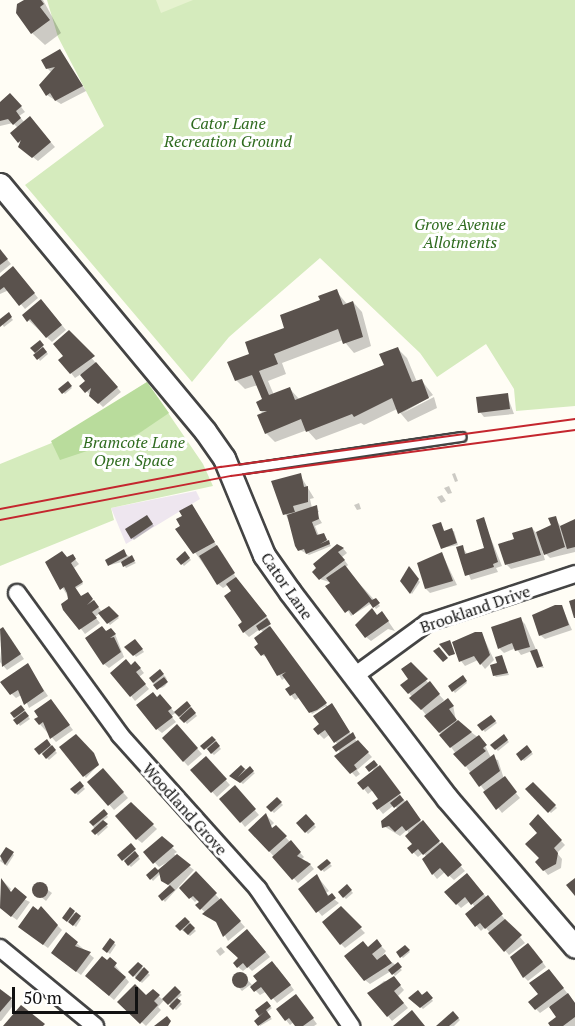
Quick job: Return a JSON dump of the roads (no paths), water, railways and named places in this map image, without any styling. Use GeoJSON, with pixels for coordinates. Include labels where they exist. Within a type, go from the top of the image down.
{"type":"FeatureCollection","features":[{"type":"Feature","properties":{"kind":"street","name":"Cator Lane"},"geometry":{"type":"LineString","coordinates":[[3,193],[175,393],[217,446],[230,471],[264,555],[353,677],[447,798],[575,948]]}},
{"type":"Feature","properties":{"kind":"street","name":"Brookland Drive"},"geometry":{"type":"LineString","coordinates":[[353,677],[427,624],[575,574]]}},
{"type":"Feature","properties":{"kind":"street","name":"Woodland Grove"},"geometry":{"type":"LineString","coordinates":[[17,593],[120,735],[258,889],[351,1026]]}},
{"type":"Feature","properties":{"kind":"street"},"geometry":{"type":"LineString","coordinates":[[0,948],[95,1026]]}},
{"type":"Feature","properties":{"kind":"lane"},"geometry":{"type":"LineString","coordinates":[[230,471],[462,437]]}},
{"type":"Feature","properties":{"kind":"tram line"},"geometry":{"type":"LineString","coordinates":[[0,509],[221,467],[575,419]]}},
{"type":"Feature","properties":{"kind":"tram line"},"geometry":{"type":"LineString","coordinates":[[0,520],[231,476],[575,430]]}},
{"type":"Feature","properties":{"kind":"park label","name":"Cator Lane Recreation Ground"},"geometry":{"type":"Point","coordinates":[228,132]}},
{"type":"Feature","properties":{"kind":"park label","name":"Grove Avenue Allotments"},"geometry":{"type":"Point","coordinates":[460,233]}},
{"type":"Feature","properties":{"kind":"park label","name":"Bramcote Lane Open Space"},"geometry":{"type":"Point","coordinates":[134,451]}}]}
